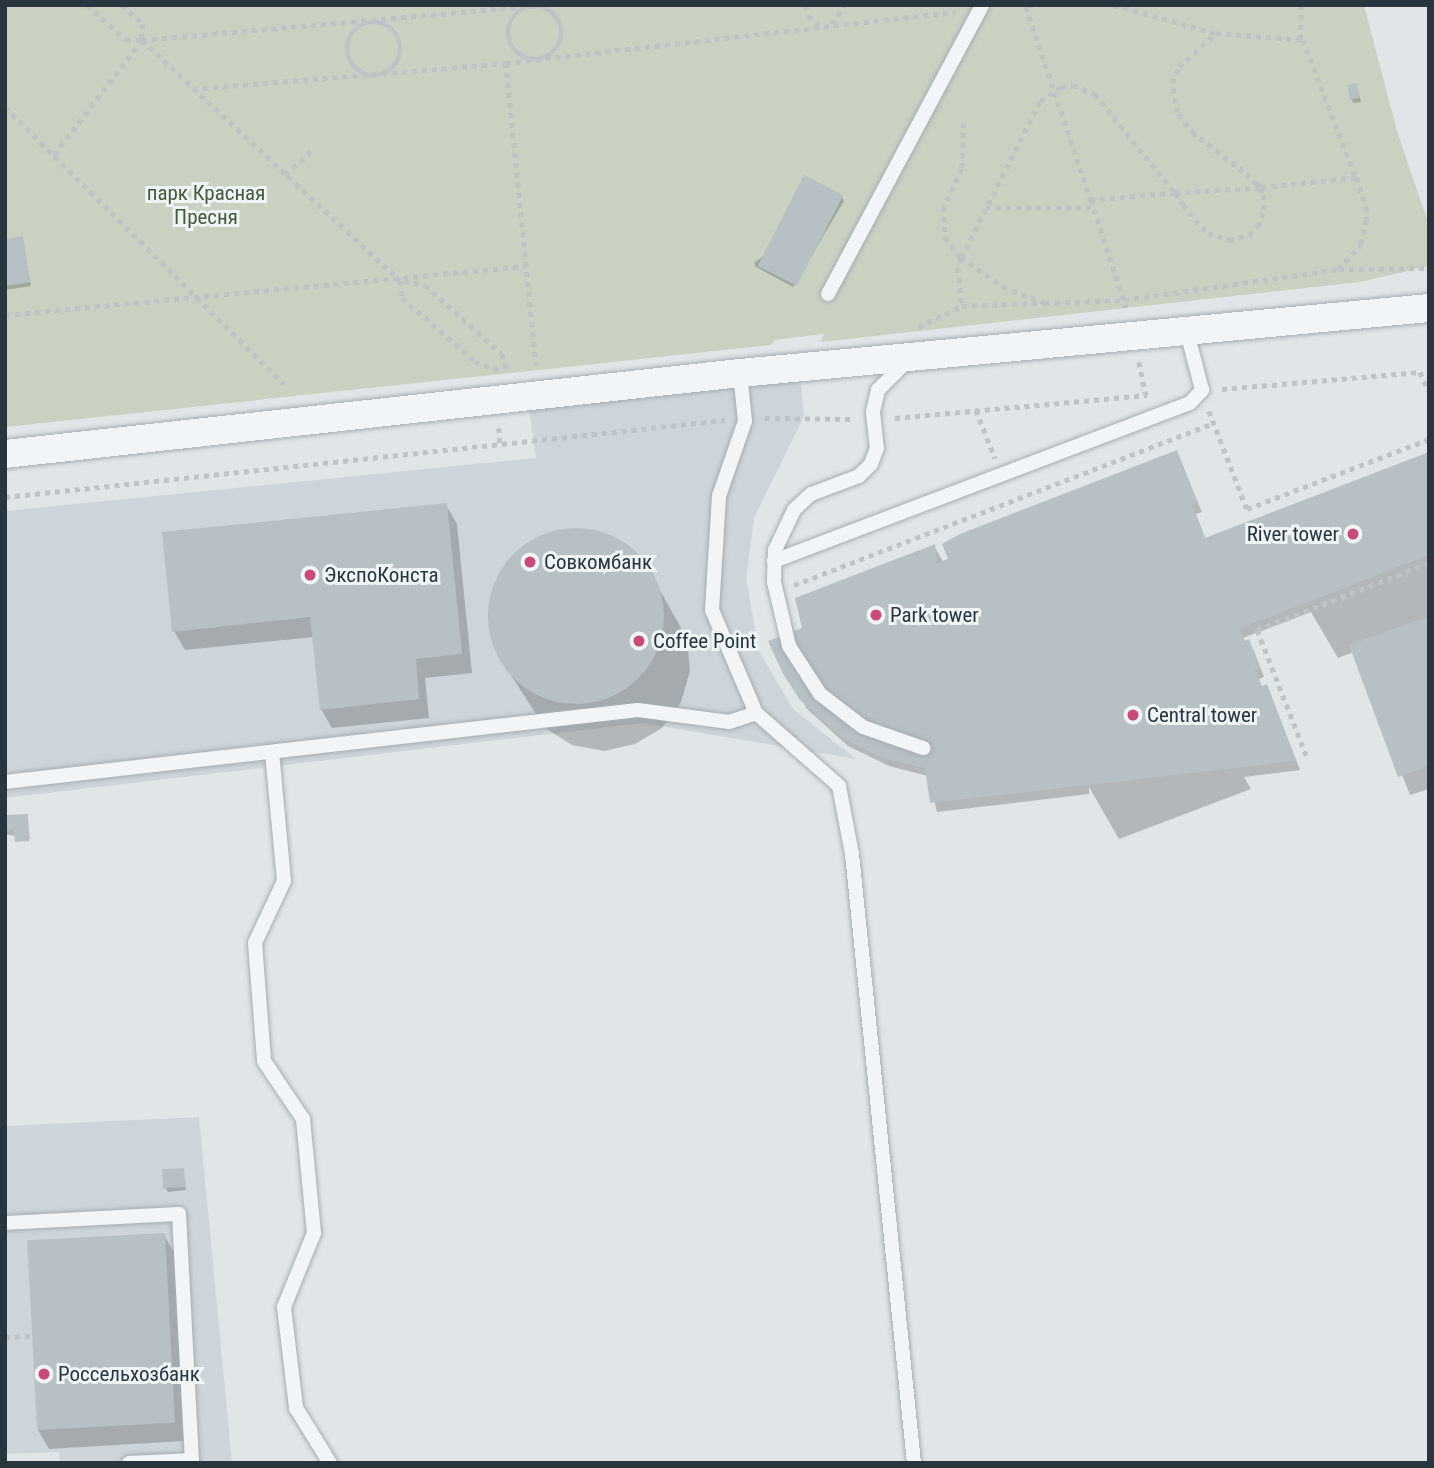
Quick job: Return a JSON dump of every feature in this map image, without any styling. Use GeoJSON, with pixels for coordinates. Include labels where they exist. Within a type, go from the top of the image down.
{"type":"FeatureCollection","features":[{"type":"Feature","properties":{"kind":"street"},"geometry":{"type":"LineString","coordinates":[[5,454],[513,385],[740,373],[1429,308]]}},
{"type":"Feature","properties":{"kind":"lane"},"geometry":{"type":"LineString","coordinates":[[828,294],[981,7]]}},
{"type":"Feature","properties":{"kind":"lane"},"geometry":{"type":"LineString","coordinates":[[774,561],[1190,403],[1202,390],[1187,332]]}},
{"type":"Feature","properties":{"kind":"lane"},"geometry":{"type":"LineString","coordinates":[[917,357],[886,376],[875,398],[877,448],[871,464],[859,476],[802,502],[782,528],[774,561],[775,592],[789,646],[820,694],[863,727],[923,748]]}},
{"type":"Feature","properties":{"kind":"lane"},"geometry":{"type":"LineString","coordinates":[[740,373],[744,418],[719,496],[712,610],[756,713],[839,786],[852,854],[914,1463]]}},
{"type":"Feature","properties":{"kind":"lane"},"geometry":{"type":"LineString","coordinates":[[5,782],[638,710],[729,722],[756,713]]}},
{"type":"Feature","properties":{"kind":"lane"},"geometry":{"type":"LineString","coordinates":[[272,752],[284,881],[255,943],[264,1061],[303,1119],[314,1233],[284,1307],[296,1408],[330,1463]]}},
{"type":"Feature","properties":{"kind":"lane"},"geometry":{"type":"LineString","coordinates":[[5,1223],[179,1214],[192,1460],[129,1463]]}},
{"type":"Feature","properties":{"kind":"path"},"geometry":{"type":"LineString","coordinates":[[87,5],[126,40],[372,22],[539,5]]}},
{"type":"Feature","properties":{"kind":"path"},"geometry":{"type":"LineString","coordinates":[[54,155],[142,40],[143,24],[122,5]]}},
{"type":"Feature","properties":{"kind":"path"},"geometry":{"type":"LineString","coordinates":[[806,5],[813,21],[827,26],[840,19],[844,5]]}},
{"type":"Feature","properties":{"kind":"path"},"geometry":{"type":"LineString","coordinates":[[1034,5],[1026,7],[1126,307]]}},
{"type":"Feature","properties":{"kind":"path"},"geometry":{"type":"LineString","coordinates":[[1114,5],[1216,33],[1300,40]]}},
{"type":"Feature","properties":{"kind":"path"},"geometry":{"type":"LineString","coordinates":[[1301,5],[1300,40],[1356,178],[1366,222],[1361,244],[1338,269]]}},
{"type":"Feature","properties":{"kind":"path"},"geometry":{"type":"LineString","coordinates":[[514,6],[514,15],[509,25],[510,45],[517,54],[537,60],[555,50],[562,30],[552,12],[533,6],[514,15]]}},
{"type":"Feature","properties":{"kind":"path"},"geometry":{"type":"LineString","coordinates":[[193,89],[375,76],[537,60],[981,7]]}},
{"type":"Feature","properties":{"kind":"path"},"geometry":{"type":"LineString","coordinates":[[372,22],[392,29],[401,48],[394,67],[375,76],[355,69],[346,50],[353,31],[372,22]]}},
{"type":"Feature","properties":{"kind":"path"},"geometry":{"type":"LineString","coordinates":[[1216,33],[1179,67],[1172,83],[1177,113],[1194,134],[1260,188],[1264,210],[1258,227],[1249,236],[1228,240],[1208,233],[1095,93],[1073,85],[1053,91],[1033,113],[961,258],[958,268],[962,306],[1124,300],[1338,269],[1429,268]]}},
{"type":"Feature","properties":{"kind":"path"},"geometry":{"type":"LineString","coordinates":[[142,40],[400,281],[425,285],[502,354],[513,385]]}},
{"type":"Feature","properties":{"kind":"path"},"geometry":{"type":"LineString","coordinates":[[506,63],[536,366]]}},
{"type":"Feature","properties":{"kind":"path"},"geometry":{"type":"LineString","coordinates":[[5,107],[202,298],[284,384]]}},
{"type":"Feature","properties":{"kind":"path"},"geometry":{"type":"LineString","coordinates":[[964,123],[962,169],[944,207],[946,237],[961,258],[1006,289],[1045,303]]}},
{"type":"Feature","properties":{"kind":"path"},"geometry":{"type":"LineString","coordinates":[[285,175],[315,148]]}},
{"type":"Feature","properties":{"kind":"path"},"geometry":{"type":"LineString","coordinates":[[1091,200],[1356,178]]}},
{"type":"Feature","properties":{"kind":"path"},"geometry":{"type":"LineString","coordinates":[[986,208],[1093,208]]}},
{"type":"Feature","properties":{"kind":"path"},"geometry":{"type":"LineString","coordinates":[[5,315],[400,281],[526,265]]}},
{"type":"Feature","properties":{"kind":"path"},"geometry":{"type":"LineString","coordinates":[[400,281],[402,298],[475,361],[513,385]]}},
{"type":"Feature","properties":{"kind":"path"},"geometry":{"type":"LineString","coordinates":[[1138,359],[1146,395]]}},
{"type":"Feature","properties":{"kind":"path"},"geometry":{"type":"LineString","coordinates":[[5,497],[744,418],[874,419],[1420,372],[1429,391]]}},
{"type":"Feature","properties":{"kind":"path"},"geometry":{"type":"LineString","coordinates":[[1202,390],[1247,509],[1429,439]]}},
{"type":"Feature","properties":{"kind":"path"},"geometry":{"type":"LineString","coordinates":[[775,592],[1214,423]]}},
{"type":"Feature","properties":{"kind":"path"},"geometry":{"type":"LineString","coordinates":[[499,428],[499,444]]}},
{"type":"Feature","properties":{"kind":"path"},"geometry":{"type":"LineString","coordinates":[[1306,756],[1257,630],[1429,563]]}},
{"type":"Feature","properties":{"kind":"path"},"geometry":{"type":"LineString","coordinates":[[5,1337],[32,1336]]}},
{"type":"Feature","properties":{"kind":"shaded area"},"geometry":{"type":"Polygon","coordinates":[[[800,377],[804,416],[754,518],[746,578],[759,651],[793,709],[856,759],[642,723],[5,798],[5,511],[536,458],[528,402],[800,377]]]}},
{"type":"Feature","properties":{"kind":"shaded area"},"geometry":{"type":"Polygon","coordinates":[[[199,1117],[232,1463],[60,1463],[59,1452],[6,1454],[5,1126],[199,1117]]]}},
{"type":"Feature","properties":{"kind":"green space","name":"парк Красная Пресня"},"geometry":{"type":"Polygon","coordinates":[[[5,5],[1364,5],[1397,131],[1429,225],[1429,266],[1360,282],[821,342],[824,334],[775,340],[771,345],[5,427],[5,5]]]}},
{"type":"Feature","properties":{"kind":"building"},"geometry":{"type":"Polygon","coordinates":[[[1357,83],[1360,98],[1350,100],[1347,85],[1357,83]]]}},
{"type":"Feature","properties":{"kind":"building"},"geometry":{"type":"Polygon","coordinates":[[[804,175],[843,195],[797,286],[758,266],[804,175]]]}},
{"type":"Feature","properties":{"kind":"building"},"geometry":{"type":"Polygon","coordinates":[[[23,236],[30,282],[5,286],[5,239],[23,236]]]}},
{"type":"Feature","properties":{"kind":"building"},"geometry":{"type":"Polygon","coordinates":[[[1177,450],[1198,503],[1192,505],[1205,538],[1429,452],[1429,555],[1239,629],[1245,641],[1249,639],[1260,668],[1255,669],[1258,678],[1262,686],[1267,684],[1296,761],[930,803],[925,768],[882,758],[841,737],[800,700],[783,674],[768,641],[802,628],[795,598],[935,544],[937,563],[948,559],[942,544],[960,534],[1177,450]]]}},
{"type":"Feature","properties":{"kind":"building","name":"ЭкспоКонста"},"geometry":{"type":"Polygon","coordinates":[[[447,503],[462,654],[416,659],[419,699],[320,710],[310,617],[172,632],[162,532],[447,503]]]}},
{"type":"Feature","properties":{"kind":"building"},"geometry":{"type":"Polygon","coordinates":[[[576,528],[610,535],[638,554],[657,582],[664,616],[657,650],[638,678],[610,697],[576,704],[542,697],[514,678],[495,650],[488,616],[495,582],[514,554],[542,535],[576,528]]]}},
{"type":"Feature","properties":{"kind":"building"},"geometry":{"type":"Polygon","coordinates":[[[1429,616],[1429,766],[1398,777],[1349,645],[1429,616]]]}},
{"type":"Feature","properties":{"kind":"building"},"geometry":{"type":"Polygon","coordinates":[[[28,814],[29,841],[15,842],[14,830],[5,830],[5,815],[28,814]]]}},
{"type":"Feature","properties":{"kind":"building"},"geometry":{"type":"Polygon","coordinates":[[[184,1168],[185,1187],[163,1188],[162,1169],[184,1168]]]}},
{"type":"Feature","properties":{"kind":"building"},"geometry":{"type":"Polygon","coordinates":[[[165,1233],[175,1423],[37,1430],[27,1240],[165,1233]]]}},
{"type":"Feature","properties":{"kind":"place","name":"River tower"},"geometry":{"type":"Point","coordinates":[1353,534]}},
{"type":"Feature","properties":{"kind":"place","name":"Совкомбанк"},"geometry":{"type":"Point","coordinates":[530,562]}},
{"type":"Feature","properties":{"kind":"place","name":"ЭкспоКонста"},"geometry":{"type":"Point","coordinates":[310,575]}},
{"type":"Feature","properties":{"kind":"place","name":"Park tower"},"geometry":{"type":"Point","coordinates":[876,615]}},
{"type":"Feature","properties":{"kind":"place","name":"Coffee Point"},"geometry":{"type":"Point","coordinates":[639,641]}},
{"type":"Feature","properties":{"kind":"place","name":"Central tower"},"geometry":{"type":"Point","coordinates":[1133,715]}},
{"type":"Feature","properties":{"kind":"place","name":"Россельхозбанк"},"geometry":{"type":"Point","coordinates":[44,1374]}}]}
